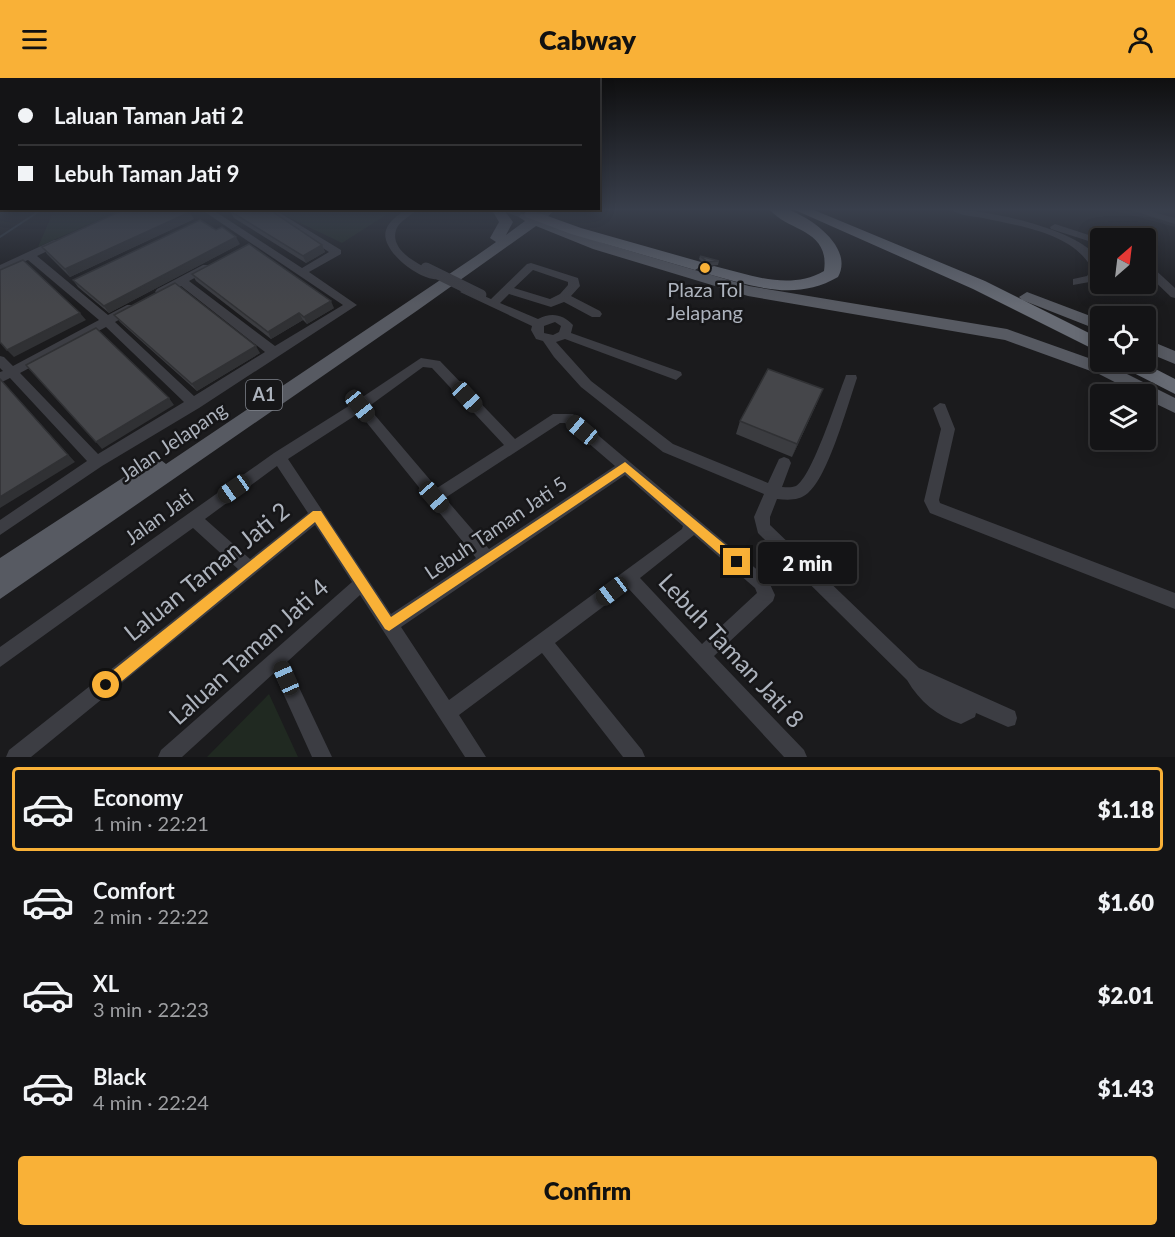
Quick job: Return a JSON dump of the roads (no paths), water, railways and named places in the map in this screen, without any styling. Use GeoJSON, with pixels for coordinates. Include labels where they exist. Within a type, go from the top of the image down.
{"type":"FeatureCollection","features":[{"type":"Feature","properties":{"kind":"highway"},"geometry":{"type":"LineString","coordinates":[[615,242],[695,265]]}},
{"type":"Feature","properties":{"kind":"highway"},"geometry":{"type":"LineString","coordinates":[[714,271],[764,284],[794,287],[821,281],[832,273],[835,257],[825,242]]}},
{"type":"Feature","properties":{"kind":"highway"},"geometry":{"type":"LineString","coordinates":[[877,242],[969,281],[1090,342]]}},
{"type":"Feature","properties":{"kind":"highway"},"geometry":{"type":"LineString","coordinates":[[900,242],[1027,297],[1090,329]]}},
{"type":"Feature","properties":{"kind":"highway"},"geometry":{"type":"LineString","coordinates":[[1156,364],[1175,374]]}},
{"type":"Feature","properties":{"kind":"highway"},"geometry":{"type":"LineString","coordinates":[[1147,372],[1175,387]]}},
{"type":"Feature","properties":{"kind":"main road","name":"Jalan Jelapang"},"geometry":{"type":"LineString","coordinates":[[0,570],[497,242]]}},
{"type":"Feature","properties":{"kind":"main road","name":"Jalan Jelapang"},"geometry":{"type":"LineString","coordinates":[[0,590],[92,522],[498,242]]}},
{"type":"Feature","properties":{"kind":"main road"},"geometry":{"type":"LineString","coordinates":[[584,242],[691,275],[778,297],[1007,335],[1105,370],[1175,406]]}},
{"type":"Feature","properties":{"kind":"main road"},"geometry":{"type":"LineString","coordinates":[[1027,297],[1090,322]]}},
{"type":"Feature","properties":{"kind":"main road"},"geometry":{"type":"LineString","coordinates":[[1156,349],[1175,358]]}},
{"type":"Feature","properties":{"kind":"street"},"geometry":{"type":"LineString","coordinates":[[0,269],[59,242]]}},
{"type":"Feature","properties":{"kind":"street"},"geometry":{"type":"LineString","coordinates":[[0,528],[97,462],[351,305],[302,272],[247,242]]}},
{"type":"Feature","properties":{"kind":"street"},"geometry":{"type":"LineString","coordinates":[[302,272],[337,252],[320,242]]}},
{"type":"Feature","properties":{"kind":"street"},"geometry":{"type":"LineString","coordinates":[[391,242],[404,259],[451,285],[540,322],[552,318],[565,322],[568,328],[565,335]]}},
{"type":"Feature","properties":{"kind":"street"},"geometry":{"type":"LineString","coordinates":[[396,242],[403,253],[426,268],[540,322]]}},
{"type":"Feature","properties":{"kind":"street"},"geometry":{"type":"LineString","coordinates":[[1070,242],[1081,246],[1096,262],[1098,269],[1091,279],[1077,282]]}},
{"type":"Feature","properties":{"kind":"street"},"geometry":{"type":"LineString","coordinates":[[29,255],[71,283],[107,321],[194,404]]}},
{"type":"Feature","properties":{"kind":"street"},"geometry":{"type":"LineString","coordinates":[[6,375],[214,264]]}},
{"type":"Feature","properties":{"kind":"street"},"geometry":{"type":"LineString","coordinates":[[495,301],[507,290],[534,266],[574,279],[574,286],[564,297],[551,303],[507,290]]}},
{"type":"Feature","properties":{"kind":"street"},"geometry":{"type":"LineString","coordinates":[[1156,276],[1175,294]]}},
{"type":"Feature","properties":{"kind":"street"},"geometry":{"type":"LineString","coordinates":[[182,281],[275,353]]}},
{"type":"Feature","properties":{"kind":"street"},"geometry":{"type":"LineString","coordinates":[[564,297],[596,314]]}},
{"type":"Feature","properties":{"kind":"street"},"geometry":{"type":"LineString","coordinates":[[540,322],[538,333],[548,339],[558,354],[586,384],[668,448],[774,492],[796,493],[811,480],[851,378]]}},
{"type":"Feature","properties":{"kind":"street"},"geometry":{"type":"LineString","coordinates":[[548,339],[565,335],[676,375]]}},
{"type":"Feature","properties":{"kind":"street"},"geometry":{"type":"LineString","coordinates":[[0,360],[6,375],[97,462]]}},
{"type":"Feature","properties":{"kind":"street","name":"Jalan Jati"},"geometry":{"type":"LineString","coordinates":[[0,658],[279,457],[360,406],[421,362],[436,364],[513,446]]}},
{"type":"Feature","properties":{"kind":"street"},"geometry":{"type":"LineString","coordinates":[[360,406],[487,559]]}},
{"type":"Feature","properties":{"kind":"street"},"geometry":{"type":"LineString","coordinates":[[940,408],[948,429],[931,501],[935,508],[1175,601]]}},
{"type":"Feature","properties":{"kind":"street"},"geometry":{"type":"LineString","coordinates":[[434,497],[558,418],[568,418],[761,583],[767,595],[702,656]]}},
{"type":"Feature","properties":{"kind":"street"},"geometry":{"type":"LineString","coordinates":[[279,457],[476,757]]}},
{"type":"Feature","properties":{"kind":"street"},"geometry":{"type":"LineString","coordinates":[[784,463],[774,492],[762,516],[763,528],[913,674],[921,687],[947,711],[961,715],[968,710],[971,701],[1008,718]]}},
{"type":"Feature","properties":{"kind":"street","name":"Lebuh Taman Jati 5"},"geometry":{"type":"LineString","coordinates":[[389,625],[625,466]]}},
{"type":"Feature","properties":{"kind":"street","name":"Laluan Taman Jati 2"},"geometry":{"type":"LineString","coordinates":[[16,757],[317,515]]}},
{"type":"Feature","properties":{"kind":"street"},"geometry":{"type":"LineString","coordinates":[[193,518],[249,569]]}},
{"type":"Feature","properties":{"kind":"street"},"geometry":{"type":"LineString","coordinates":[[447,713],[687,534],[693,524]]}},
{"type":"Feature","properties":{"kind":"street","name":"Lebuh Taman Jati 8"},"geometry":{"type":"LineString","coordinates":[[629,578],[797,757]]}},
{"type":"Feature","properties":{"kind":"street","name":"Laluan Taman Jati 4"},"geometry":{"type":"LineString","coordinates":[[168,757],[362,583]]}},
{"type":"Feature","properties":{"kind":"street"},"geometry":{"type":"LineString","coordinates":[[544,642],[635,757]]}},
{"type":"Feature","properties":{"kind":"street"},"geometry":{"type":"LineString","coordinates":[[277,658],[322,757]]}},
{"type":"Feature","properties":{"kind":"place","name":"Plaza Tol Jelapang"},"geometry":{"type":"Point","coordinates":[705,268]}}]}
